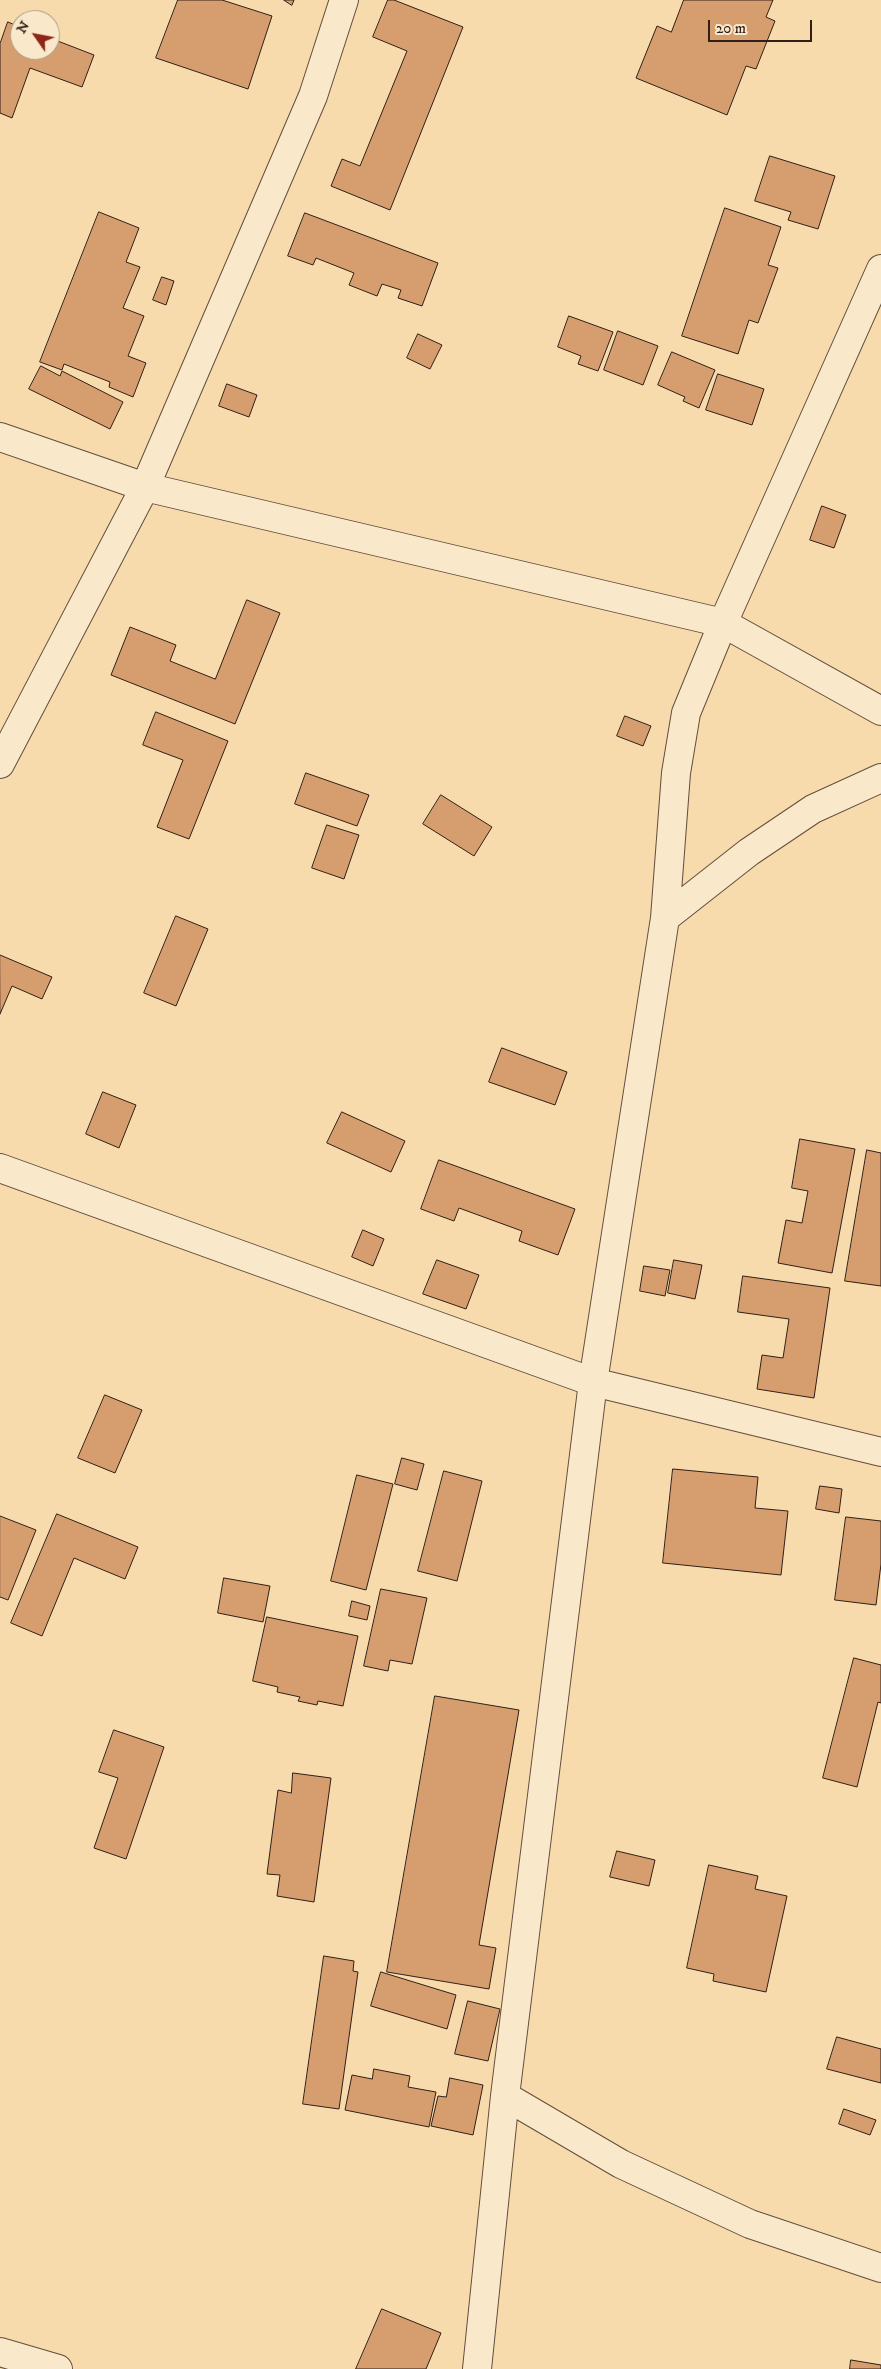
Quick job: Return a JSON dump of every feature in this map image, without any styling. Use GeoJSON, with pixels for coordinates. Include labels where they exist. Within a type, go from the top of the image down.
{"type":"FeatureCollection","features":[{"type":"Feature","properties":{"kind":"street"},"geometry":{"type":"LineString","coordinates":[[0,764],[145,487],[313,96],[344,0]]}},
{"type":"Feature","properties":{"kind":"street"},"geometry":{"type":"LineString","coordinates":[[477,2369],[505,2096],[594,1382],[665,918],[676,773],[686,713],[723,623],[881,269]]}},
{"type":"Feature","properties":{"kind":"street"},"geometry":{"type":"LineString","coordinates":[[0,437],[145,487],[723,623],[881,711]]}},
{"type":"Feature","properties":{"kind":"street"},"geometry":{"type":"LineString","coordinates":[[665,918],[749,852],[813,809],[881,778]]}},
{"type":"Feature","properties":{"kind":"street"},"geometry":{"type":"LineString","coordinates":[[0,1168],[594,1382],[881,1452]]}},
{"type":"Feature","properties":{"kind":"street"},"geometry":{"type":"LineString","coordinates":[[505,2096],[621,2164],[750,2224],[881,2268]]}},
{"type":"Feature","properties":{"kind":"street"},"geometry":{"type":"LineString","coordinates":[[0,2352],[58,2369]]}},
{"type":"Feature","properties":{"kind":"building"},"geometry":{"type":"Polygon","coordinates":[[[178,0],[222,0],[272,16],[248,89],[156,58],[178,0]]]}},
{"type":"Feature","properties":{"kind":"building"},"geometry":{"type":"Polygon","coordinates":[[[284,0],[294,0],[292,5],[284,0]]]}},
{"type":"Feature","properties":{"kind":"building"},"geometry":{"type":"Polygon","coordinates":[[[388,0],[394,0],[463,27],[390,210],[331,186],[342,159],[360,166],[407,51],[373,37],[388,0]]]}},
{"type":"Feature","properties":{"kind":"building"},"geometry":{"type":"Polygon","coordinates":[[[684,0],[773,0],[766,17],[775,21],[756,69],[746,66],[727,115],[636,78],[657,26],[671,32],[684,0]]]}},
{"type":"Feature","properties":{"kind":"building"},"geometry":{"type":"Polygon","coordinates":[[[8,22],[10,23],[10,60],[60,60],[60,42],[94,55],[82,87],[30,68],[12,118],[0,113],[0,44],[8,22]]]}},
{"type":"Feature","properties":{"kind":"building"},"geometry":{"type":"Polygon","coordinates":[[[770,156],[835,176],[818,229],[788,220],[791,212],[755,201],[770,156]]]}},
{"type":"Feature","properties":{"kind":"building"},"geometry":{"type":"Polygon","coordinates":[[[725,208],[781,227],[768,265],[778,268],[758,323],[749,320],[738,354],[682,336],[725,208]]]}},
{"type":"Feature","properties":{"kind":"building"},"geometry":{"type":"Polygon","coordinates":[[[99,212],[139,228],[126,262],[140,267],[123,308],[144,316],[128,356],[146,363],[133,397],[109,387],[110,382],[64,364],[62,370],[40,362],[99,212]]]}},
{"type":"Feature","properties":{"kind":"building"},"geometry":{"type":"Polygon","coordinates":[[[305,213],[438,263],[422,306],[398,298],[401,290],[382,284],[377,296],[349,285],[354,273],[316,258],[313,265],[288,256],[305,213]]]}},
{"type":"Feature","properties":{"kind":"building"},"geometry":{"type":"Polygon","coordinates":[[[162,277],[174,281],[166,305],[153,300],[162,277]]]}},
{"type":"Feature","properties":{"kind":"building"},"geometry":{"type":"Polygon","coordinates":[[[569,316],[613,332],[598,371],[578,364],[581,356],[558,347],[569,316]]]}},
{"type":"Feature","properties":{"kind":"building"},"geometry":{"type":"Polygon","coordinates":[[[618,331],[658,346],[643,385],[604,370],[618,331]]]}},
{"type":"Feature","properties":{"kind":"building"},"geometry":{"type":"Polygon","coordinates":[[[418,334],[442,345],[430,369],[407,358],[418,334]]]}},
{"type":"Feature","properties":{"kind":"building"},"geometry":{"type":"Polygon","coordinates":[[[672,352],[715,370],[699,408],[683,401],[685,397],[658,385],[672,352]]]}},
{"type":"Feature","properties":{"kind":"building"},"geometry":{"type":"Polygon","coordinates":[[[41,366],[60,376],[62,371],[123,402],[110,429],[29,389],[41,366]]]}},
{"type":"Feature","properties":{"kind":"building"},"geometry":{"type":"Polygon","coordinates":[[[718,374],[764,389],[752,425],[706,410],[718,374]]]}},
{"type":"Feature","properties":{"kind":"building"},"geometry":{"type":"Polygon","coordinates":[[[227,384],[257,395],[249,417],[219,406],[227,384]]]}},
{"type":"Feature","properties":{"kind":"building"},"geometry":{"type":"Polygon","coordinates":[[[822,506],[846,515],[834,548],[810,540],[822,506]]]}},
{"type":"Feature","properties":{"kind":"building"},"geometry":{"type":"Polygon","coordinates":[[[247,600],[280,613],[235,724],[111,675],[130,627],[176,645],[170,661],[215,679],[247,600]]]}},
{"type":"Feature","properties":{"kind":"building"},"geometry":{"type":"Polygon","coordinates":[[[156,712],[228,741],[189,839],[157,827],[183,760],[143,745],[156,712]]]}},
{"type":"Feature","properties":{"kind":"building"},"geometry":{"type":"Polygon","coordinates":[[[625,716],[651,726],[643,746],[617,736],[625,716]]]}},
{"type":"Feature","properties":{"kind":"building"},"geometry":{"type":"Polygon","coordinates":[[[306,773],[369,795],[357,826],[295,804],[306,773]]]}},
{"type":"Feature","properties":{"kind":"building"},"geometry":{"type":"Polygon","coordinates":[[[441,795],[492,827],[474,856],[423,824],[441,795]]]}},
{"type":"Feature","properties":{"kind":"building"},"geometry":{"type":"Polygon","coordinates":[[[327,825],[359,835],[344,879],[312,868],[327,825]]]}},
{"type":"Feature","properties":{"kind":"building"},"geometry":{"type":"Polygon","coordinates":[[[176,916],[208,929],[176,1006],[144,993],[176,916]]]}},
{"type":"Feature","properties":{"kind":"building"},"geometry":{"type":"Polygon","coordinates":[[[0,955],[52,977],[42,999],[12,986],[0,1014],[0,955]]]}},
{"type":"Feature","properties":{"kind":"building"},"geometry":{"type":"Polygon","coordinates":[[[502,1048],[567,1072],[555,1105],[489,1082],[502,1048]]]}},
{"type":"Feature","properties":{"kind":"building"},"geometry":{"type":"Polygon","coordinates":[[[103,1092],[136,1105],[119,1148],[86,1134],[103,1092]]]}},
{"type":"Feature","properties":{"kind":"building"},"geometry":{"type":"Polygon","coordinates":[[[342,1112],[405,1141],[391,1172],[327,1143],[342,1112]]]}},
{"type":"Feature","properties":{"kind":"building"},"geometry":{"type":"Polygon","coordinates":[[[800,1139],[855,1149],[832,1273],[778,1263],[786,1220],[802,1223],[808,1191],[792,1188],[800,1139]]]}},
{"type":"Feature","properties":{"kind":"building"},"geometry":{"type":"Polygon","coordinates":[[[867,1150],[881,1153],[881,1286],[845,1281],[867,1150]]]}},
{"type":"Feature","properties":{"kind":"building"},"geometry":{"type":"Polygon","coordinates":[[[439,1160],[575,1209],[558,1255],[519,1241],[522,1231],[459,1208],[454,1221],[421,1209],[439,1160]]]}},
{"type":"Feature","properties":{"kind":"building"},"geometry":{"type":"Polygon","coordinates":[[[363,1230],[384,1239],[373,1266],[352,1257],[363,1230]]]}},
{"type":"Feature","properties":{"kind":"building"},"geometry":{"type":"Polygon","coordinates":[[[437,1260],[479,1275],[466,1309],[423,1294],[437,1260]]]}},
{"type":"Feature","properties":{"kind":"building"},"geometry":{"type":"Polygon","coordinates":[[[674,1260],[702,1265],[695,1299],[668,1293],[674,1260]]]}},
{"type":"Feature","properties":{"kind":"building"},"geometry":{"type":"Polygon","coordinates":[[[644,1266],[670,1270],[665,1296],[640,1291],[644,1266]]]}},
{"type":"Feature","properties":{"kind":"building"},"geometry":{"type":"Polygon","coordinates":[[[743,1276],[830,1288],[814,1398],[757,1389],[762,1355],[783,1358],[789,1319],[738,1312],[743,1276]]]}},
{"type":"Feature","properties":{"kind":"building"},"geometry":{"type":"Polygon","coordinates":[[[105,1395],[142,1410],[115,1473],[78,1458],[105,1395]]]}},
{"type":"Feature","properties":{"kind":"building"},"geometry":{"type":"Polygon","coordinates":[[[402,1458],[424,1464],[417,1490],[395,1484],[402,1458]]]}},
{"type":"Feature","properties":{"kind":"building"},"geometry":{"type":"Polygon","coordinates":[[[673,1469],[758,1477],[755,1508],[788,1511],[781,1575],[663,1563],[673,1469]]]}},
{"type":"Feature","properties":{"kind":"building"},"geometry":{"type":"Polygon","coordinates":[[[444,1471],[482,1481],[457,1581],[418,1571],[444,1471]]]}},
{"type":"Feature","properties":{"kind":"building"},"geometry":{"type":"Polygon","coordinates":[[[357,1475],[393,1484],[366,1590],[331,1581],[357,1475]]]}},
{"type":"Feature","properties":{"kind":"building"},"geometry":{"type":"Polygon","coordinates":[[[820,1486],[842,1489],[839,1513],[816,1509],[820,1486]]]}},
{"type":"Feature","properties":{"kind":"building"},"geometry":{"type":"Polygon","coordinates":[[[57,1514],[138,1547],[125,1579],[74,1558],[42,1636],[11,1623],[57,1514]]]}},
{"type":"Feature","properties":{"kind":"building"},"geometry":{"type":"Polygon","coordinates":[[[0,1516],[36,1530],[8,1600],[0,1597],[0,1516]]]}},
{"type":"Feature","properties":{"kind":"building"},"geometry":{"type":"Polygon","coordinates":[[[846,1517],[881,1521],[881,1564],[876,1605],[835,1600],[846,1517]]]}},
{"type":"Feature","properties":{"kind":"building"},"geometry":{"type":"Polygon","coordinates":[[[224,1578],[270,1586],[263,1622],[218,1613],[224,1578]]]}},
{"type":"Feature","properties":{"kind":"building"},"geometry":{"type":"Polygon","coordinates":[[[381,1589],[427,1598],[412,1664],[390,1660],[388,1671],[364,1666],[381,1589]]]}},
{"type":"Feature","properties":{"kind":"building"},"geometry":{"type":"Polygon","coordinates":[[[352,1601],[370,1606],[367,1620],[349,1616],[352,1601]]]}},
{"type":"Feature","properties":{"kind":"building"},"geometry":{"type":"Polygon","coordinates":[[[267,1617],[358,1636],[343,1706],[318,1701],[317,1705],[298,1701],[300,1697],[277,1692],[278,1687],[253,1681],[267,1617]]]}},
{"type":"Feature","properties":{"kind":"building"},"geometry":{"type":"Polygon","coordinates":[[[854,1658],[881,1665],[881,1703],[878,1702],[857,1787],[823,1778],[854,1658]]]}},
{"type":"Feature","properties":{"kind":"building"},"geometry":{"type":"Polygon","coordinates":[[[435,1696],[519,1710],[479,1945],[496,1948],[489,1989],[387,1972],[435,1696]]]}},
{"type":"Feature","properties":{"kind":"building"},"geometry":{"type":"Polygon","coordinates":[[[114,1730],[164,1747],[126,1859],[94,1848],[118,1778],[99,1772],[114,1730]]]}},
{"type":"Feature","properties":{"kind":"building"},"geometry":{"type":"Polygon","coordinates":[[[293,1773],[331,1778],[314,1902],[277,1896],[280,1875],[267,1874],[278,1790],[291,1793],[293,1773]]]}},
{"type":"Feature","properties":{"kind":"building"},"geometry":{"type":"Polygon","coordinates":[[[617,1851],[655,1860],[649,1886],[610,1877],[617,1851]]]}},
{"type":"Feature","properties":{"kind":"building"},"geometry":{"type":"Polygon","coordinates":[[[709,1865],[758,1876],[755,1889],[787,1896],[766,1992],[713,1981],[714,1974],[687,1968],[709,1865]]]}},
{"type":"Feature","properties":{"kind":"building"},"geometry":{"type":"Polygon","coordinates":[[[324,1956],[354,1961],[353,1971],[358,1972],[339,2109],[303,2104],[324,1956]]]}},
{"type":"Feature","properties":{"kind":"building"},"geometry":{"type":"Polygon","coordinates":[[[381,1972],[456,1995],[447,2029],[371,2006],[381,1972]]]}},
{"type":"Feature","properties":{"kind":"building"},"geometry":{"type":"Polygon","coordinates":[[[468,2001],[500,2009],[488,2061],[455,2054],[468,2001]]]}},
{"type":"Feature","properties":{"kind":"building"},"geometry":{"type":"Polygon","coordinates":[[[837,2037],[881,2049],[881,2083],[827,2069],[837,2037]]]}},
{"type":"Feature","properties":{"kind":"building"},"geometry":{"type":"Polygon","coordinates":[[[374,2069],[410,2076],[408,2087],[436,2092],[429,2127],[345,2110],[352,2075],[372,2079],[374,2069]]]}},
{"type":"Feature","properties":{"kind":"building"},"geometry":{"type":"Polygon","coordinates":[[[450,2078],[483,2085],[473,2135],[431,2126],[438,2096],[446,2097],[450,2078]]]}},
{"type":"Feature","properties":{"kind":"building"},"geometry":{"type":"Polygon","coordinates":[[[844,2109],[876,2120],[870,2135],[839,2124],[844,2109]]]}},
{"type":"Feature","properties":{"kind":"building"},"geometry":{"type":"Polygon","coordinates":[[[382,2309],[441,2333],[426,2369],[356,2369],[382,2309]]]}},
{"type":"Feature","properties":{"kind":"building"},"geometry":{"type":"Polygon","coordinates":[[[851,2360],[881,2365],[881,2369],[850,2369],[851,2360]]]}}]}
